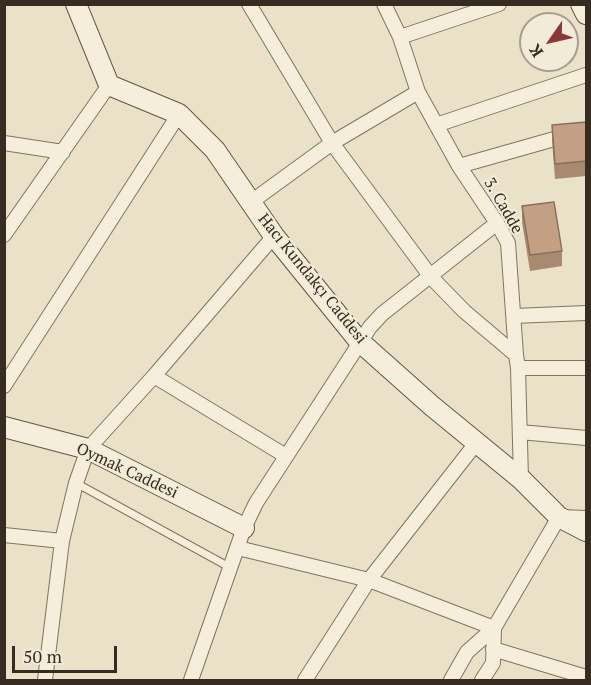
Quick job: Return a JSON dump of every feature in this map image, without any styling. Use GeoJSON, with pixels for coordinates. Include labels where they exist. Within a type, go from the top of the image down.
{"type":"FeatureCollection","features":[{"type":"Feature","properties":{"kind":"street"},"geometry":{"type":"LineString","coordinates":[[4,235],[109,85],[76,4]]}},
{"type":"Feature","properties":{"kind":"street"},"geometry":{"type":"LineString","coordinates":[[249,4],[332,143],[431,277],[517,362],[586,368]]}},
{"type":"Feature","properties":{"kind":"street","name":"3. Cadde"},"geometry":{"type":"LineString","coordinates":[[384,4],[400,37],[418,92],[459,166],[508,243],[517,362],[521,479]]}},
{"type":"Feature","properties":{"kind":"street"},"geometry":{"type":"LineString","coordinates":[[400,37],[499,4]]}},
{"type":"Feature","properties":{"kind":"street"},"geometry":{"type":"LineString","coordinates":[[581,4],[586,14]]}},
{"type":"Feature","properties":{"kind":"street"},"geometry":{"type":"LineString","coordinates":[[436,125],[586,75]]}},
{"type":"Feature","properties":{"kind":"street","name":"Hacı Kundakçı Caddesi"},"geometry":{"type":"LineString","coordinates":[[109,85],[179,114],[215,150],[274,236],[359,341],[521,479],[559,517],[586,531]]}},
{"type":"Feature","properties":{"kind":"street"},"geometry":{"type":"LineString","coordinates":[[251,202],[332,143],[418,92]]}},
{"type":"Feature","properties":{"kind":"street"},"geometry":{"type":"LineString","coordinates":[[4,386],[179,114]]}},
{"type":"Feature","properties":{"kind":"street"},"geometry":{"type":"LineString","coordinates":[[459,166],[586,130]]}},
{"type":"Feature","properties":{"kind":"street"},"geometry":{"type":"LineString","coordinates":[[4,143],[63,152]]}},
{"type":"Feature","properties":{"kind":"street"},"geometry":{"type":"LineString","coordinates":[[191,681],[244,528],[256,503],[359,341],[382,314],[497,223]]}},
{"type":"Feature","properties":{"kind":"street"},"geometry":{"type":"LineString","coordinates":[[45,681],[62,541],[76,483],[88,449],[274,236]]}},
{"type":"Feature","properties":{"kind":"street"},"geometry":{"type":"LineString","coordinates":[[514,316],[586,313]]}},
{"type":"Feature","properties":{"kind":"street"},"geometry":{"type":"LineString","coordinates":[[154,376],[286,456]]}},
{"type":"Feature","properties":{"kind":"street","name":"Oymak Caddesi"},"geometry":{"type":"LineString","coordinates":[[4,427],[88,449],[244,528]]}},
{"type":"Feature","properties":{"kind":"street"},"geometry":{"type":"LineString","coordinates":[[520,432],[586,438]]}},
{"type":"Feature","properties":{"kind":"street"},"geometry":{"type":"LineString","coordinates":[[305,681],[369,580],[477,442]]}},
{"type":"Feature","properties":{"kind":"street"},"geometry":{"type":"LineString","coordinates":[[450,681],[467,652],[494,628],[559,517],[586,518]]}},
{"type":"Feature","properties":{"kind":"street"},"geometry":{"type":"LineString","coordinates":[[4,535],[62,541]]}},
{"type":"Feature","properties":{"kind":"street"},"geometry":{"type":"LineString","coordinates":[[238,548],[369,580],[494,628]]}},
{"type":"Feature","properties":{"kind":"street"},"geometry":{"type":"LineString","coordinates":[[482,681],[493,663],[494,628]]}},
{"type":"Feature","properties":{"kind":"street"},"geometry":{"type":"LineString","coordinates":[[493,649],[586,676]]}},
{"type":"Feature","properties":{"kind":"lane"},"geometry":{"type":"LineString","coordinates":[[76,483],[231,568]]}},
{"type":"Feature","properties":{"kind":"building"},"geometry":{"type":"Polygon","coordinates":[[[586,122],[586,161],[555,164],[552,125],[586,122]]]}},
{"type":"Feature","properties":{"kind":"building"},"geometry":{"type":"Polygon","coordinates":[[[554,202],[562,251],[530,255],[522,206],[554,202]]]}}]}
